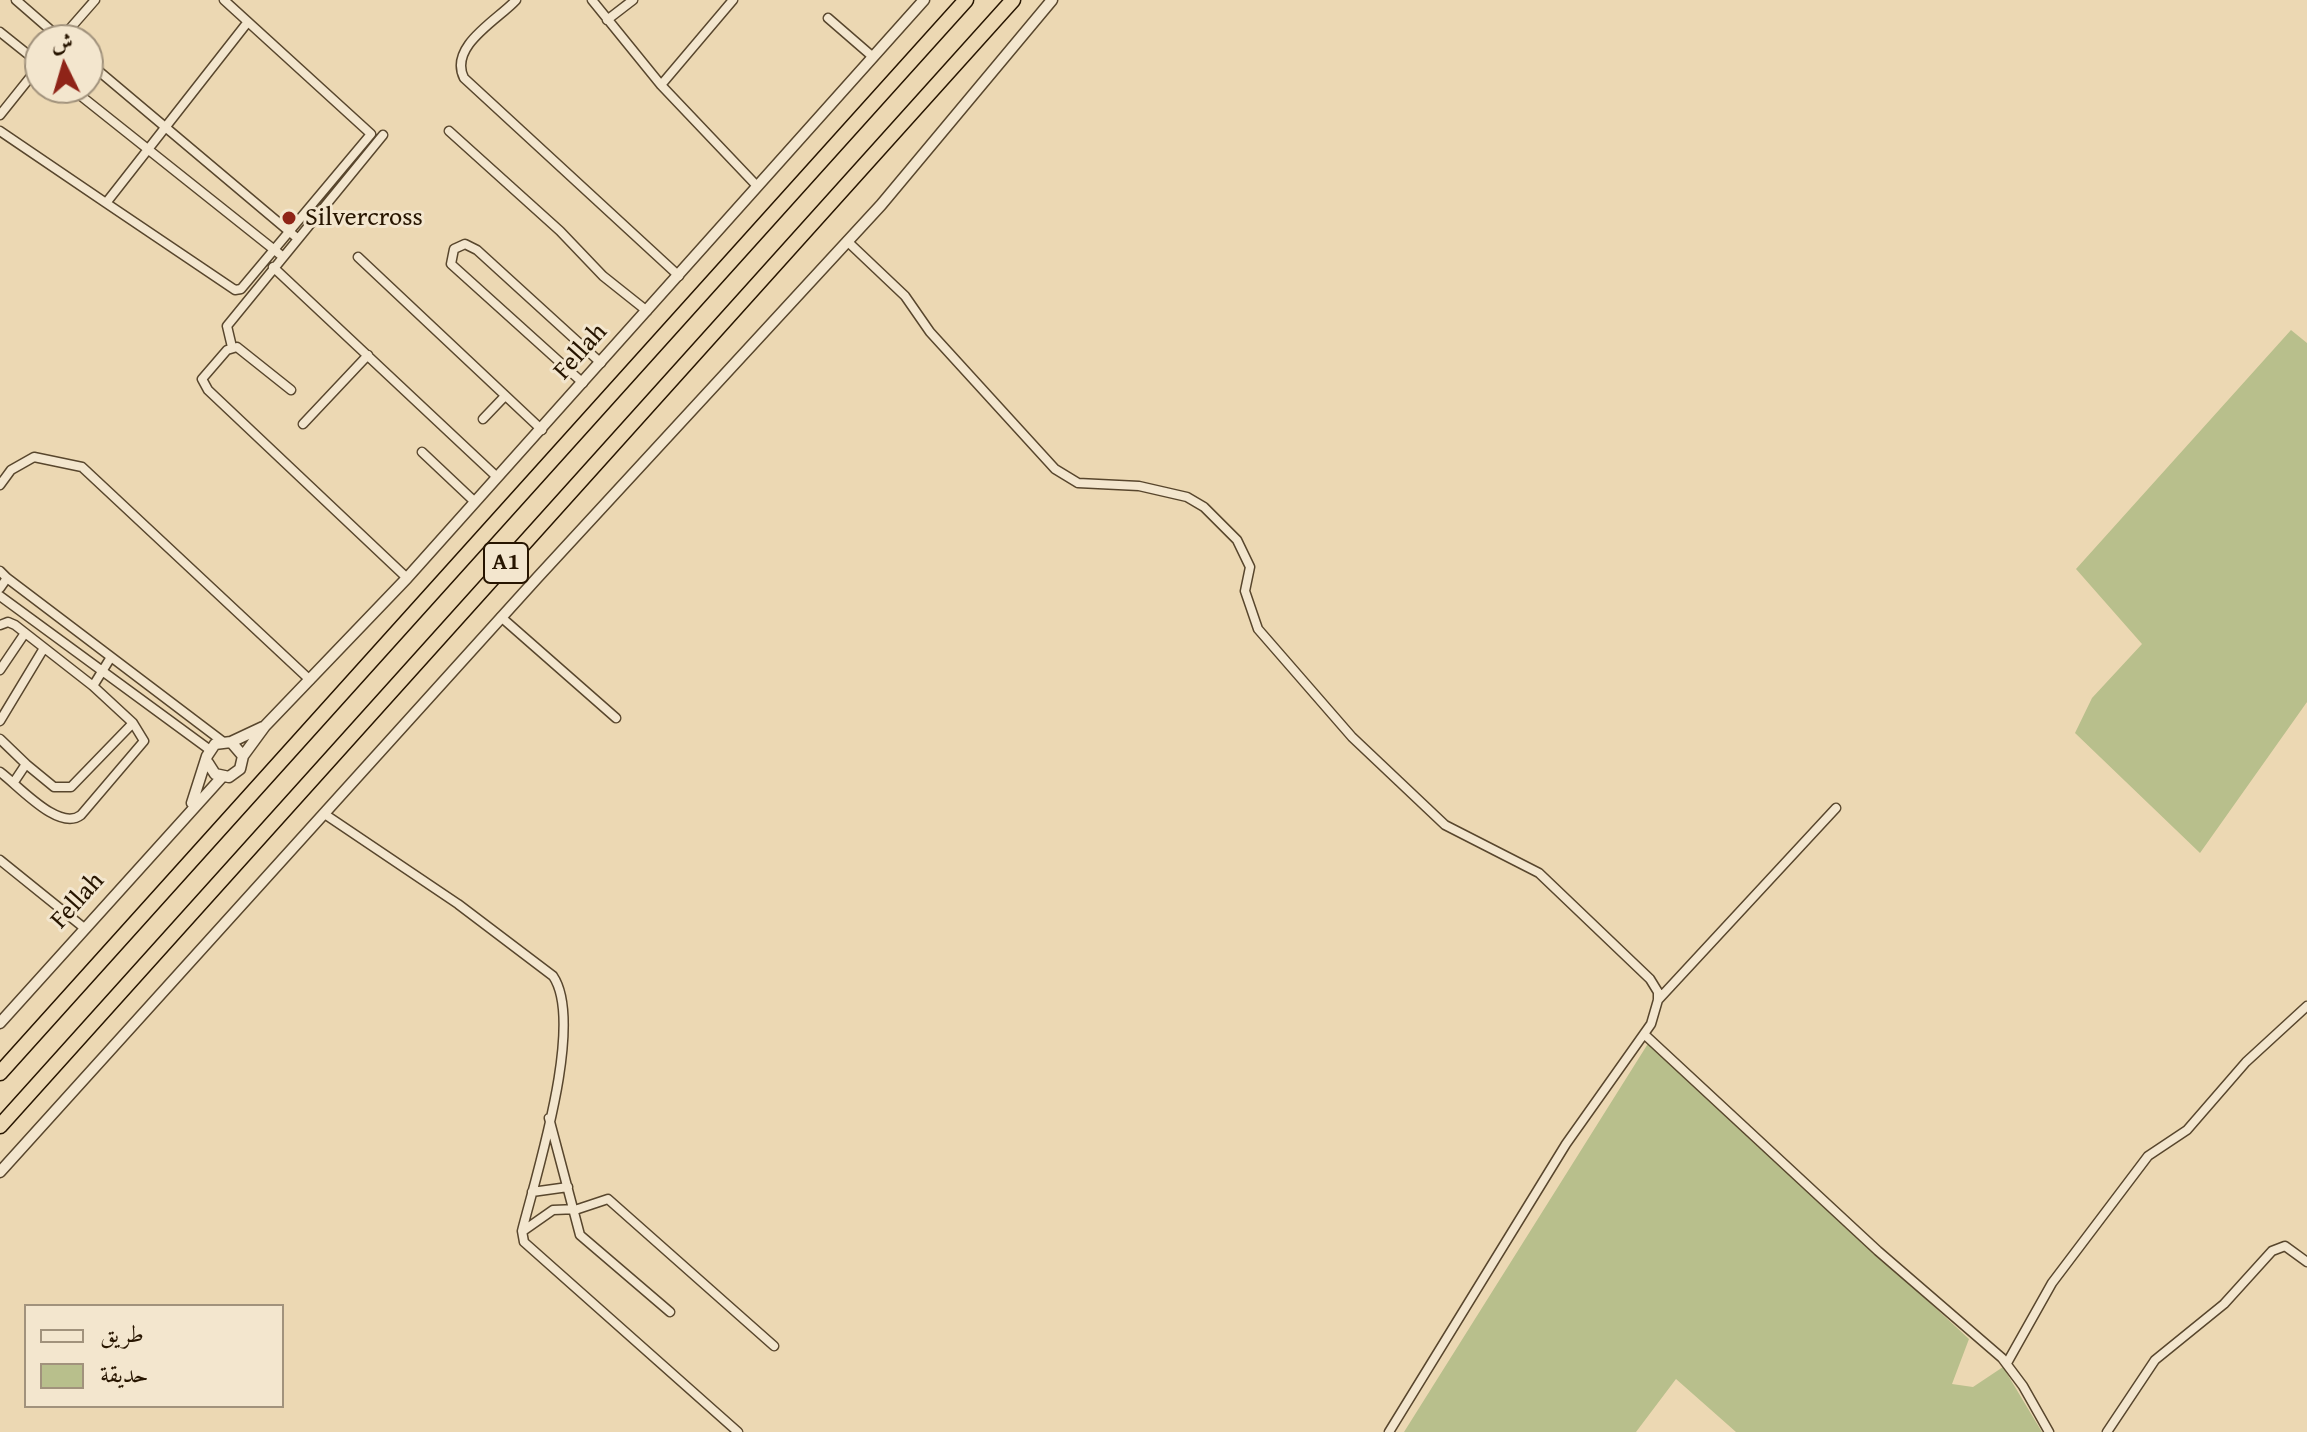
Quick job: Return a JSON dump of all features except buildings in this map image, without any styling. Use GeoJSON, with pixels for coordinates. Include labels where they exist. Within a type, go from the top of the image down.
{"type":"FeatureCollection","features":[{"type":"Feature","properties":{"kind":"highway","name":"A1"},"geometry":{"type":"LineString","coordinates":[[0,1073],[966,0]]}},
{"type":"Feature","properties":{"kind":"highway","name":"A1"},"geometry":{"type":"LineString","coordinates":[[0,1126],[1013,0]]}},
{"type":"Feature","properties":{"kind":"street"},"geometry":{"type":"LineString","coordinates":[[16,0],[43,24]]}},
{"type":"Feature","properties":{"kind":"street"},"geometry":{"type":"LineString","coordinates":[[75,24],[95,0]]}},
{"type":"Feature","properties":{"kind":"street"},"geometry":{"type":"LineString","coordinates":[[224,0],[371,134],[289,232],[273,267],[227,326],[232,347]]}},
{"type":"Feature","properties":{"kind":"street"},"geometry":{"type":"LineString","coordinates":[[516,0],[470,42],[461,65],[464,78],[679,276]]}},
{"type":"Feature","properties":{"kind":"street"},"geometry":{"type":"LineString","coordinates":[[592,0],[661,85],[757,186]]}},
{"type":"Feature","properties":{"kind":"street"},"geometry":{"type":"LineString","coordinates":[[607,20],[633,0]]}},
{"type":"Feature","properties":{"kind":"street"},"geometry":{"type":"LineString","coordinates":[[661,85],[733,0]]}},
{"type":"Feature","properties":{"kind":"street","name":"Fellah"},"geometry":{"type":"LineString","coordinates":[[0,1023],[190,808],[222,777],[240,769],[243,756],[265,726],[407,578],[542,430],[924,0]]}},
{"type":"Feature","properties":{"kind":"street"},"geometry":{"type":"LineString","coordinates":[[0,1172],[326,815],[501,617],[847,241],[1052,0]]}},
{"type":"Feature","properties":{"kind":"street"},"geometry":{"type":"LineString","coordinates":[[828,18],[873,57]]}},
{"type":"Feature","properties":{"kind":"street"},"geometry":{"type":"LineString","coordinates":[[106,203],[247,23]]}},
{"type":"Feature","properties":{"kind":"street"},"geometry":{"type":"LineString","coordinates":[[0,32],[24,51]]}},
{"type":"Feature","properties":{"kind":"street"},"geometry":{"type":"LineString","coordinates":[[104,76],[297,238]]}},
{"type":"Feature","properties":{"kind":"street"},"geometry":{"type":"LineString","coordinates":[[0,115],[24,84]]}},
{"type":"Feature","properties":{"kind":"street"},"geometry":{"type":"LineString","coordinates":[[91,104],[278,253]]}},
{"type":"Feature","properties":{"kind":"street"},"geometry":{"type":"LineString","coordinates":[[0,131],[235,290],[241,289],[297,238],[383,135]]}},
{"type":"Feature","properties":{"kind":"street"},"geometry":{"type":"LineString","coordinates":[[449,131],[549,220],[603,276],[647,311]]}},
{"type":"Feature","properties":{"kind":"street"},"geometry":{"type":"LineString","coordinates":[[847,241],[905,296],[930,332],[1055,469],[1078,483],[1139,486],[1187,497],[1223,524],[1237,540],[1250,567],[1245,591],[1258,629],[1352,737],[1445,825],[1524,863],[1553,885],[1650,979],[1658,992],[1658,1000]]}},
{"type":"Feature","properties":{"kind":"street"},"geometry":{"type":"LineString","coordinates":[[583,383],[451,264],[454,249],[465,244],[477,250],[601,363]]}},
{"type":"Feature","properties":{"kind":"street"},"geometry":{"type":"LineString","coordinates":[[358,257],[542,430]]}},
{"type":"Feature","properties":{"kind":"street"},"geometry":{"type":"LineString","coordinates":[[273,267],[497,477]]}},
{"type":"Feature","properties":{"kind":"street"},"geometry":{"type":"LineString","coordinates":[[232,347],[242,349],[291,390]]}},
{"type":"Feature","properties":{"kind":"street"},"geometry":{"type":"LineString","coordinates":[[232,347],[206,371],[202,379],[208,390],[407,578]]}},
{"type":"Feature","properties":{"kind":"street"},"geometry":{"type":"LineString","coordinates":[[303,424],[368,355]]}},
{"type":"Feature","properties":{"kind":"street"},"geometry":{"type":"LineString","coordinates":[[483,419],[505,396]]}},
{"type":"Feature","properties":{"kind":"street"},"geometry":{"type":"LineString","coordinates":[[422,452],[475,502]]}},
{"type":"Feature","properties":{"kind":"street"},"geometry":{"type":"LineString","coordinates":[[0,485],[11,470],[34,457],[82,467],[133,519],[310,680]]}},
{"type":"Feature","properties":{"kind":"street"},"geometry":{"type":"LineString","coordinates":[[0,463],[11,470]]}},
{"type":"Feature","properties":{"kind":"street"},"geometry":{"type":"LineString","coordinates":[[0,588],[3,575],[243,756]]}},
{"type":"Feature","properties":{"kind":"street"},"geometry":{"type":"LineString","coordinates":[[0,596],[210,750]]}},
{"type":"Feature","properties":{"kind":"street"},"geometry":{"type":"LineString","coordinates":[[501,617],[616,718]]}},
{"type":"Feature","properties":{"kind":"street"},"geometry":{"type":"LineString","coordinates":[[0,625],[10,622],[93,686],[133,723],[142,734],[143,745],[74,820],[56,817],[0,772]]}},
{"type":"Feature","properties":{"kind":"street"},"geometry":{"type":"LineString","coordinates":[[0,670],[25,633]]}},
{"type":"Feature","properties":{"kind":"street"},"geometry":{"type":"LineString","coordinates":[[0,721],[44,648]]}},
{"type":"Feature","properties":{"kind":"street"},"geometry":{"type":"LineString","coordinates":[[93,686],[111,657]]}},
{"type":"Feature","properties":{"kind":"street"},"geometry":{"type":"LineString","coordinates":[[0,699],[10,706]]}},
{"type":"Feature","properties":{"kind":"street"},"geometry":{"type":"LineString","coordinates":[[0,739],[54,787],[71,787],[133,723]]}},
{"type":"Feature","properties":{"kind":"street","name":"Fellah"},"geometry":{"type":"LineString","coordinates":[[190,808],[210,750],[265,726]]}},
{"type":"Feature","properties":{"kind":"street"},"geometry":{"type":"LineString","coordinates":[[208,763],[210,769],[222,777]]}},
{"type":"Feature","properties":{"kind":"street"},"geometry":{"type":"LineString","coordinates":[[14,782],[26,764]]}},
{"type":"Feature","properties":{"kind":"street"},"geometry":{"type":"LineString","coordinates":[[1389,1432],[1566,1144],[1644,1034],[1658,1000],[1836,808]]}},
{"type":"Feature","properties":{"kind":"street"},"geometry":{"type":"LineString","coordinates":[[326,815],[458,904],[553,976],[563,996],[565,1026],[549,1117],[522,1231],[528,1248],[738,1432]]}},
{"type":"Feature","properties":{"kind":"street"},"geometry":{"type":"LineString","coordinates":[[0,860],[83,927]]}},
{"type":"Feature","properties":{"kind":"street"},"geometry":{"type":"LineString","coordinates":[[2007,1363],[2052,1283],[2148,1156],[2187,1130],[2246,1062],[2307,1006]]}},
{"type":"Feature","properties":{"kind":"street"},"geometry":{"type":"LineString","coordinates":[[1644,1034],[1878,1251],[2007,1363],[2049,1432]]}},
{"type":"Feature","properties":{"kind":"street"},"geometry":{"type":"LineString","coordinates":[[549,1117],[583,1239],[670,1312]]}},
{"type":"Feature","properties":{"kind":"street"},"geometry":{"type":"LineString","coordinates":[[532,1192],[568,1187]]}},
{"type":"Feature","properties":{"kind":"street"},"geometry":{"type":"LineString","coordinates":[[522,1231],[544,1213],[558,1208],[573,1210],[608,1199],[774,1346]]}},
{"type":"Feature","properties":{"kind":"street"},"geometry":{"type":"LineString","coordinates":[[2107,1432],[2155,1360],[2224,1304],[2272,1251],[2285,1246],[2307,1262]]}},
{"type":"Feature","properties":{"kind":"green space"},"geometry":{"type":"Polygon","coordinates":[[[2291,330],[2307,343],[2307,702],[2200,853],[2075,733],[2092,698],[2142,644],[2076,569],[2291,330]]]}},
{"type":"Feature","properties":{"kind":"green space"},"geometry":{"type":"Polygon","coordinates":[[[1649,1042],[1969,1339],[1952,1384],[1973,1387],[2003,1367],[2042,1432],[1736,1432],[1676,1379],[1636,1432],[1404,1432],[1649,1042]]]}},
{"type":"Feature","properties":{"kind":"place","name":"Silvercross"},"geometry":{"type":"Point","coordinates":[289,218]}}]}
